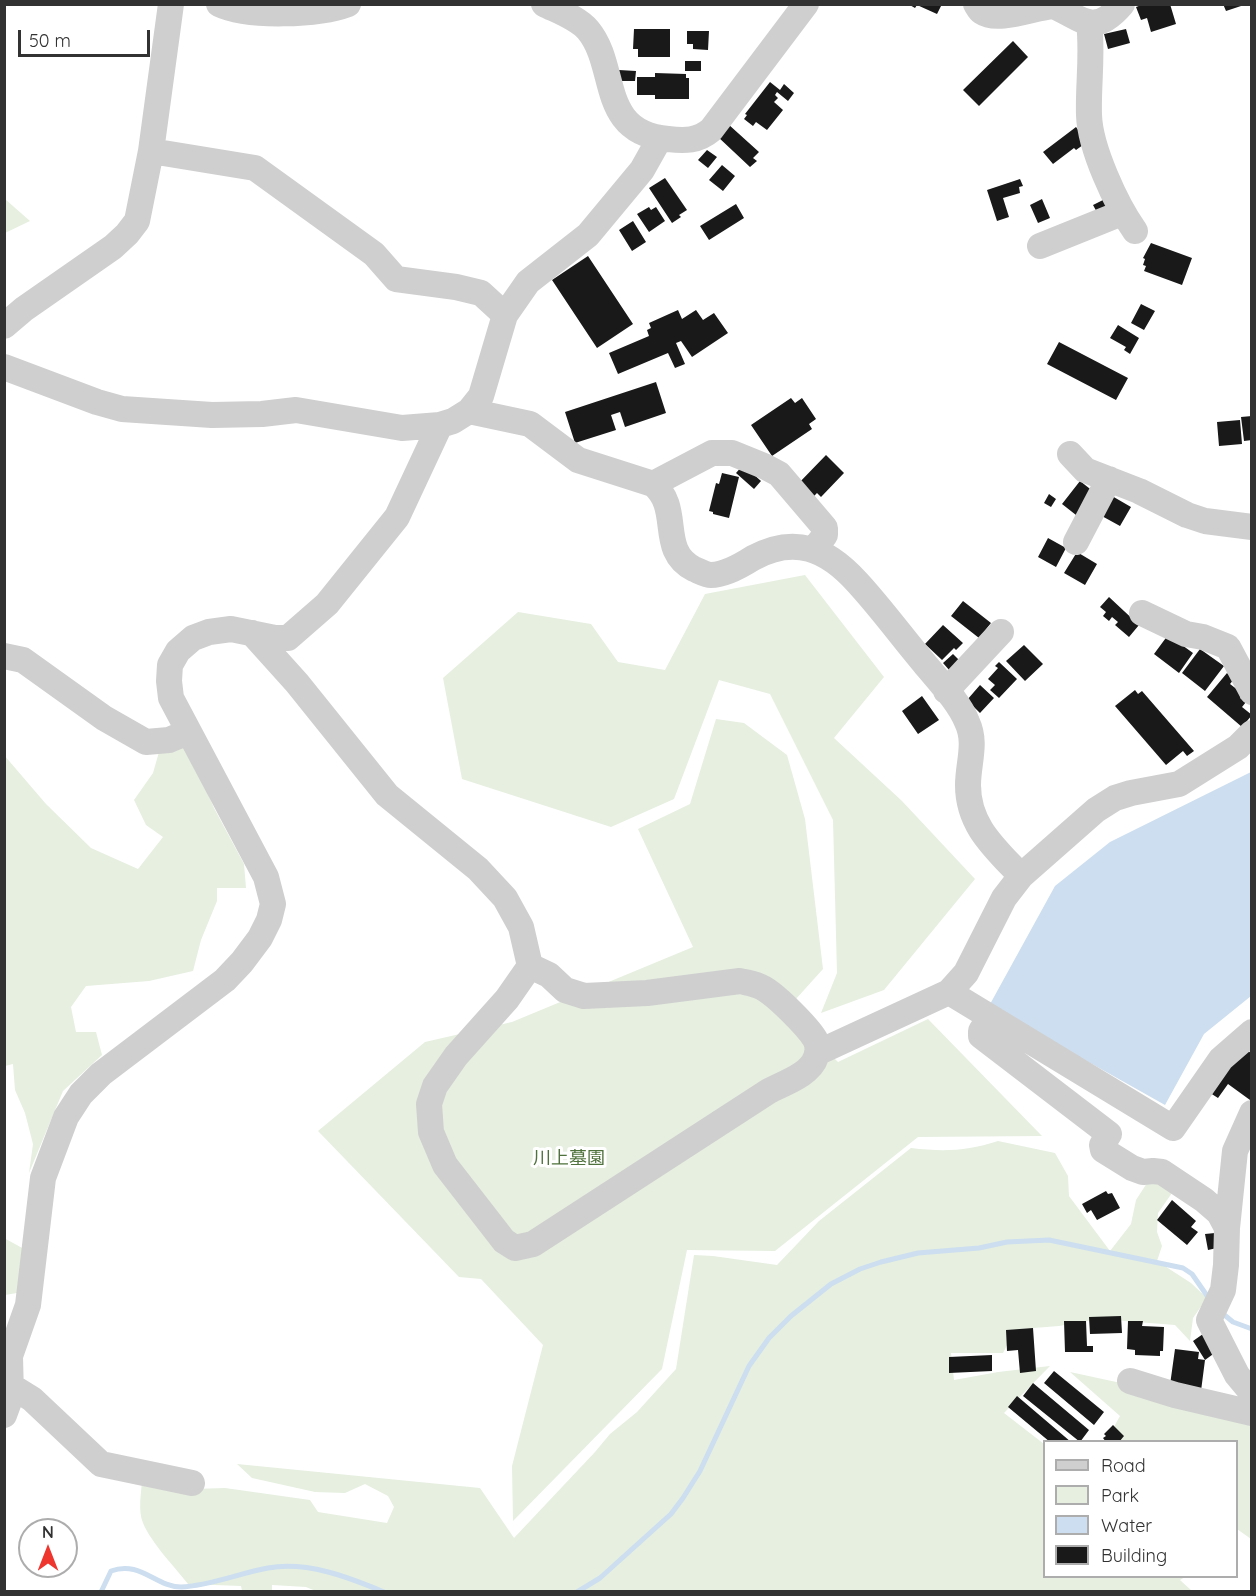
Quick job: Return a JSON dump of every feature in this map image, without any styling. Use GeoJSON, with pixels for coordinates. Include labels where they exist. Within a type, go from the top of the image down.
{"type":"FeatureCollection","features":[{"type":"Feature","properties":{"kind":"street"},"geometry":{"type":"LineString","coordinates":[[4,326],[24,309],[113,247],[133,228],[140,212],[171,4]]}},
{"type":"Feature","properties":{"kind":"street"},"geometry":{"type":"LineString","coordinates":[[219,4],[253,13],[334,9],[348,4]]}},
{"type":"Feature","properties":{"kind":"street"},"geometry":{"type":"LineString","coordinates":[[544,4],[587,28],[597,43],[614,102],[624,118],[646,134],[684,141],[702,137],[711,130],[806,4]]}},
{"type":"Feature","properties":{"kind":"street"},"geometry":{"type":"LineString","coordinates":[[976,4],[983,13],[993,15],[1010,15],[1054,6],[1076,20],[1089,22],[1100,22],[1112,16],[1122,4]]}},
{"type":"Feature","properties":{"kind":"street"},"geometry":{"type":"LineString","coordinates":[[1040,246],[1129,222],[1098,156],[1091,134],[1089,117],[1092,45],[1089,22]]}},
{"type":"Feature","properties":{"kind":"street"},"geometry":{"type":"LineString","coordinates":[[4,368],[122,409],[212,415],[262,414],[296,410],[402,428],[440,425],[453,421],[469,411],[481,396],[505,315],[528,282],[588,235],[642,170],[660,138]]}},
{"type":"Feature","properties":{"kind":"street"},"geometry":{"type":"LineString","coordinates":[[150,151],[255,168],[374,254],[396,279],[456,287],[481,293],[505,315]]}},
{"type":"Feature","properties":{"kind":"street"},"geometry":{"type":"LineString","coordinates":[[469,411],[530,424],[578,460],[653,484],[662,492],[668,505],[673,547],[680,558],[692,568],[709,575],[720,574],[779,548],[799,546],[814,549],[837,562],[857,582],[946,691],[967,721],[972,739],[968,784],[973,819],[987,839],[1021,876]]}},
{"type":"Feature","properties":{"kind":"street"},"geometry":{"type":"LineString","coordinates":[[4,1416],[11,1396],[7,1356],[28,1305],[43,1178],[59,1133],[72,1106],[88,1087],[120,1058],[225,980],[250,952],[269,920],[273,904],[266,878],[171,698],[170,665],[178,651],[192,638],[208,632],[231,629],[274,638],[288,638],[327,603],[397,517],[440,425]]}},
{"type":"Feature","properties":{"kind":"street"},"geometry":{"type":"LineString","coordinates":[[653,484],[712,453],[732,453],[779,474],[825,528],[825,535],[814,549]]}},
{"type":"Feature","properties":{"kind":"street"},"geometry":{"type":"LineString","coordinates":[[1070,454],[1085,470],[1205,521],[1251,527]]}},
{"type":"Feature","properties":{"kind":"street"},"geometry":{"type":"LineString","coordinates":[[1076,542],[1109,479]]}},
{"type":"Feature","properties":{"kind":"street"},"geometry":{"type":"LineString","coordinates":[[1142,614],[1186,634],[1203,637],[1228,647],[1251,692]]}},
{"type":"Feature","properties":{"kind":"street"},"geometry":{"type":"LineString","coordinates":[[946,691],[1001,632]]}},
{"type":"Feature","properties":{"kind":"street"},"geometry":{"type":"LineString","coordinates":[[252,633],[297,683],[387,795],[478,869],[505,898],[521,927],[530,966],[507,999],[456,1056],[435,1086],[429,1104],[431,1132],[445,1165],[504,1241],[515,1248],[533,1244],[769,1091],[800,1075],[811,1066],[817,1053],[818,1046],[815,1040],[801,1022],[762,987],[740,981],[647,993],[584,996],[565,990],[549,975],[530,966]]}},
{"type":"Feature","properties":{"kind":"street"},"geometry":{"type":"LineString","coordinates":[[4,656],[23,660],[104,718],[146,742],[169,740],[188,732]]}},
{"type":"Feature","properties":{"kind":"street"},"geometry":{"type":"LineString","coordinates":[[817,1053],[949,992],[966,973],[1004,898],[1021,876],[1096,810],[1115,798],[1179,784],[1232,752],[1251,733]]}},
{"type":"Feature","properties":{"kind":"street"},"geometry":{"type":"LineString","coordinates":[[949,992],[1173,1128],[1221,1059],[1251,1032]]}},
{"type":"Feature","properties":{"kind":"street"},"geometry":{"type":"LineString","coordinates":[[990,1017],[981,1031],[981,1036],[1109,1134],[1102,1145],[1103,1150],[1132,1168],[1143,1172],[1162,1172],[1220,1213],[1227,1228]]}},
{"type":"Feature","properties":{"kind":"street"},"geometry":{"type":"LineString","coordinates":[[1251,1113],[1235,1151],[1223,1290],[1209,1320],[1236,1375],[1251,1394]]}},
{"type":"Feature","properties":{"kind":"street"},"geometry":{"type":"LineString","coordinates":[[1131,1380],[1175,1395],[1251,1413]]}},
{"type":"Feature","properties":{"kind":"street"},"geometry":{"type":"LineString","coordinates":[[11,1386],[32,1399],[101,1464],[192,1483]]}},
{"type":"Feature","properties":{"kind":"green space"},"geometry":{"type":"Polygon","coordinates":[[[5,199],[30,221],[5,233],[5,199]]]}},
{"type":"Feature","properties":{"kind":"green space"},"geometry":{"type":"Polygon","coordinates":[[[805,575],[884,677],[834,738],[902,801],[975,879],[884,990],[821,1013],[837,973],[833,820],[770,694],[719,680],[674,799],[611,827],[462,779],[443,678],[518,612],[591,624],[618,662],[665,670],[705,594],[805,575]]]}},
{"type":"Feature","properties":{"kind":"green space","name":"川上墓園"},"geometry":{"type":"Polygon","coordinates":[[[716,719],[744,723],[787,755],[805,819],[823,969],[786,1010],[838,1062],[928,1019],[1042,1136],[918,1137],[775,1251],[687,1250],[662,1369],[513,1521],[512,1466],[543,1345],[481,1279],[459,1277],[318,1131],[425,1042],[512,1022],[693,947],[638,829],[690,804],[716,719]]]}},
{"type":"Feature","properties":{"kind":"green space"},"geometry":{"type":"Polygon","coordinates":[[[186,744],[214,808],[244,864],[246,888],[217,888],[217,901],[201,940],[193,971],[149,981],[86,986],[71,1007],[76,1032],[96,1032],[102,1055],[63,1091],[29,1173],[33,1144],[25,1113],[15,1090],[13,1064],[5,1066],[4,755],[46,804],[91,848],[138,869],[163,837],[146,825],[134,800],[153,773],[161,745],[186,744]]]}},
{"type":"Feature","properties":{"kind":"green space"},"geometry":{"type":"Polygon","coordinates":[[[998,1141],[1055,1153],[1068,1176],[1069,1196],[1110,1251],[1131,1224],[1136,1200],[1147,1183],[1161,1182],[1172,1193],[1158,1213],[1157,1232],[1162,1246],[1157,1261],[1191,1283],[1207,1298],[1193,1318],[1190,1341],[1175,1325],[1099,1319],[1059,1326],[1021,1329],[1009,1341],[1003,1353],[951,1353],[954,1380],[1050,1366],[1004,1413],[1043,1443],[1043,1578],[1183,1578],[1180,1580],[1192,1591],[318,1592],[306,1587],[272,1585],[272,1591],[242,1591],[241,1586],[188,1584],[158,1547],[143,1523],[140,1508],[142,1481],[193,1489],[225,1488],[310,1500],[318,1512],[387,1523],[394,1507],[388,1496],[365,1484],[345,1493],[315,1492],[252,1478],[237,1464],[480,1488],[514,1538],[610,1434],[637,1412],[676,1369],[694,1255],[777,1265],[819,1221],[911,1148],[955,1150],[998,1141]]]}},
{"type":"Feature","properties":{"kind":"green space"},"geometry":{"type":"Polygon","coordinates":[[[4,1238],[35,1255],[29,1291],[5,1295],[4,1238]]]}},
{"type":"Feature","properties":{"kind":"green space"},"geometry":{"type":"Polygon","coordinates":[[[1070,1372],[1144,1388],[1251,1423],[1251,1539],[1238,1530],[1238,1440],[1107,1440],[1120,1416],[1070,1372]]]}},
{"type":"Feature","properties":{"kind":"water"},"geometry":{"type":"Polygon","coordinates":[[[1251,772],[1251,996],[1204,1034],[1165,1105],[989,1006],[1055,886],[1110,842],[1251,772]]]}},
{"type":"Feature","properties":{"kind":"building"},"geometry":{"type":"Polygon","coordinates":[[[908,4],[942,4],[937,14],[917,5],[915,8],[908,4]]]}},
{"type":"Feature","properties":{"kind":"building"},"geometry":{"type":"Polygon","coordinates":[[[1144,4],[1170,4],[1176,24],[1151,32],[1147,18],[1141,20],[1136,7],[1144,4]]]}},
{"type":"Feature","properties":{"kind":"building"},"geometry":{"type":"Polygon","coordinates":[[[1223,4],[1244,4],[1244,5],[1226,11],[1223,4]]]}},
{"type":"Feature","properties":{"kind":"building"},"geometry":{"type":"Polygon","coordinates":[[[634,29],[670,29],[670,57],[638,57],[638,49],[633,49],[634,29]]]}},
{"type":"Feature","properties":{"kind":"building"},"geometry":{"type":"Polygon","coordinates":[[[1126,29],[1130,43],[1108,49],[1104,34],[1126,29]]]}},
{"type":"Feature","properties":{"kind":"building"},"geometry":{"type":"Polygon","coordinates":[[[687,31],[709,31],[708,50],[693,49],[693,44],[687,44],[687,31]]]}},
{"type":"Feature","properties":{"kind":"building"},"geometry":{"type":"Polygon","coordinates":[[[1013,41],[1028,57],[979,106],[963,90],[1013,41]]]}},
{"type":"Feature","properties":{"kind":"building"},"geometry":{"type":"Polygon","coordinates":[[[685,61],[701,61],[701,71],[685,71],[685,61]]]}},
{"type":"Feature","properties":{"kind":"building"},"geometry":{"type":"Polygon","coordinates":[[[619,70],[636,71],[635,81],[619,81],[619,70]]]}},
{"type":"Feature","properties":{"kind":"building"},"geometry":{"type":"Polygon","coordinates":[[[655,73],[686,74],[686,78],[689,78],[689,99],[655,99],[655,95],[637,95],[637,77],[655,77],[655,73]]]}},
{"type":"Feature","properties":{"kind":"building"},"geometry":{"type":"Polygon","coordinates":[[[770,82],[780,90],[784,84],[794,93],[788,101],[777,92],[775,95],[778,98],[774,102],[783,110],[767,130],[756,122],[753,126],[744,119],[747,115],[745,114],[770,82]]]}},
{"type":"Feature","properties":{"kind":"building"},"geometry":{"type":"Polygon","coordinates":[[[728,124],[759,152],[753,158],[757,161],[750,167],[717,136],[728,124]]]}},
{"type":"Feature","properties":{"kind":"building"},"geometry":{"type":"Polygon","coordinates":[[[1076,127],[1085,139],[1083,145],[1076,150],[1074,148],[1053,164],[1043,152],[1076,127]]]}},
{"type":"Feature","properties":{"kind":"building"},"geometry":{"type":"Polygon","coordinates":[[[707,150],[717,157],[708,168],[698,160],[707,150]]]}},
{"type":"Feature","properties":{"kind":"building"},"geometry":{"type":"Polygon","coordinates":[[[722,165],[735,176],[723,191],[709,180],[722,165]]]}},
{"type":"Feature","properties":{"kind":"building"},"geometry":{"type":"Polygon","coordinates":[[[665,178],[687,210],[672,223],[649,188],[665,178]]]}},
{"type":"Feature","properties":{"kind":"building"},"geometry":{"type":"Polygon","coordinates":[[[1020,179],[1023,186],[1019,187],[1020,193],[1003,198],[1009,217],[997,221],[987,190],[1020,179]]]}},
{"type":"Feature","properties":{"kind":"building"},"geometry":{"type":"Polygon","coordinates":[[[1042,199],[1050,218],[1038,223],[1030,205],[1042,199]]]}},
{"type":"Feature","properties":{"kind":"building"},"geometry":{"type":"Polygon","coordinates":[[[1103,200],[1110,213],[1100,218],[1093,205],[1103,200]]]}},
{"type":"Feature","properties":{"kind":"building"},"geometry":{"type":"Polygon","coordinates":[[[736,204],[744,218],[709,240],[700,226],[736,204]]]}},
{"type":"Feature","properties":{"kind":"building"},"geometry":{"type":"Polygon","coordinates":[[[649,207],[651,210],[656,207],[665,221],[649,232],[637,214],[649,207]]]}},
{"type":"Feature","properties":{"kind":"building"},"geometry":{"type":"Polygon","coordinates":[[[633,221],[646,242],[632,251],[619,230],[633,221]]]}},
{"type":"Feature","properties":{"kind":"building"},"geometry":{"type":"Polygon","coordinates":[[[1151,243],[1192,258],[1182,285],[1144,271],[1146,266],[1143,265],[1145,259],[1143,258],[1151,243]]]}},
{"type":"Feature","properties":{"kind":"building"},"geometry":{"type":"Polygon","coordinates":[[[588,256],[633,324],[597,348],[552,280],[588,256]]]}},
{"type":"Feature","properties":{"kind":"building"},"geometry":{"type":"Polygon","coordinates":[[[1141,304],[1155,311],[1144,330],[1131,323],[1141,304]]]}},
{"type":"Feature","properties":{"kind":"building"},"geometry":{"type":"Polygon","coordinates":[[[678,310],[682,319],[696,310],[703,320],[714,313],[728,333],[692,357],[681,341],[676,343],[685,364],[675,368],[668,353],[618,374],[609,353],[649,336],[647,330],[651,328],[649,323],[678,310]]]}},
{"type":"Feature","properties":{"kind":"building"},"geometry":{"type":"Polygon","coordinates":[[[1118,325],[1139,338],[1130,354],[1124,350],[1126,347],[1110,338],[1118,325]]]}},
{"type":"Feature","properties":{"kind":"building"},"geometry":{"type":"Polygon","coordinates":[[[1059,342],[1128,378],[1116,400],[1047,364],[1059,342]]]}},
{"type":"Feature","properties":{"kind":"building"},"geometry":{"type":"Polygon","coordinates":[[[656,382],[666,413],[625,427],[620,412],[611,415],[616,430],[575,443],[565,412],[656,382]]]}},
{"type":"Feature","properties":{"kind":"building"},"geometry":{"type":"Polygon","coordinates":[[[791,398],[795,403],[802,398],[816,419],[809,424],[812,429],[772,456],[751,425],[791,398]]]}},
{"type":"Feature","properties":{"kind":"building"},"geometry":{"type":"Polygon","coordinates":[[[1252,416],[1252,440],[1244,441],[1241,417],[1252,416]]]}},
{"type":"Feature","properties":{"kind":"building"},"geometry":{"type":"Polygon","coordinates":[[[1240,420],[1242,444],[1219,446],[1217,422],[1240,420]]]}},
{"type":"Feature","properties":{"kind":"building"},"geometry":{"type":"Polygon","coordinates":[[[826,455],[844,473],[821,497],[817,493],[810,500],[796,486],[826,455]]]}},
{"type":"Feature","properties":{"kind":"building"},"geometry":{"type":"Polygon","coordinates":[[[743,465],[761,481],[754,489],[736,473],[743,465]]]}},
{"type":"Feature","properties":{"kind":"building"},"geometry":{"type":"Polygon","coordinates":[[[722,473],[739,477],[729,518],[709,511],[716,483],[719,484],[722,473]]]}},
{"type":"Feature","properties":{"kind":"building"},"geometry":{"type":"Polygon","coordinates":[[[1080,481],[1094,492],[1076,515],[1062,504],[1080,481]]]}},
{"type":"Feature","properties":{"kind":"building"},"geometry":{"type":"Polygon","coordinates":[[[1049,494],[1056,499],[1051,507],[1044,503],[1049,494]]]}},
{"type":"Feature","properties":{"kind":"building"},"geometry":{"type":"Polygon","coordinates":[[[1112,496],[1131,507],[1120,526],[1100,515],[1112,496]]]}},
{"type":"Feature","properties":{"kind":"building"},"geometry":{"type":"Polygon","coordinates":[[[1048,538],[1066,548],[1056,567],[1038,557],[1048,538]]]}},
{"type":"Feature","properties":{"kind":"building"},"geometry":{"type":"Polygon","coordinates":[[[1077,552],[1097,564],[1085,585],[1064,573],[1077,552]]]}},
{"type":"Feature","properties":{"kind":"building"},"geometry":{"type":"Polygon","coordinates":[[[1109,597],[1139,625],[1129,637],[1115,625],[1118,622],[1112,617],[1109,621],[1103,616],[1106,612],[1100,607],[1109,597]]]}},
{"type":"Feature","properties":{"kind":"building"},"geometry":{"type":"Polygon","coordinates":[[[963,601],[991,623],[979,638],[951,616],[963,601]]]}},
{"type":"Feature","properties":{"kind":"building"},"geometry":{"type":"Polygon","coordinates":[[[943,625],[963,643],[942,660],[925,644],[943,625]]]}},
{"type":"Feature","properties":{"kind":"building"},"geometry":{"type":"Polygon","coordinates":[[[1168,635],[1193,653],[1179,673],[1154,654],[1168,635]]]}},
{"type":"Feature","properties":{"kind":"building"},"geometry":{"type":"Polygon","coordinates":[[[1024,645],[1043,664],[1025,681],[1006,661],[1024,645]]]}},
{"type":"Feature","properties":{"kind":"building"},"geometry":{"type":"Polygon","coordinates":[[[1200,649],[1224,666],[1205,691],[1182,673],[1200,649]]]}},
{"type":"Feature","properties":{"kind":"building"},"geometry":{"type":"Polygon","coordinates":[[[953,654],[961,662],[950,671],[943,663],[953,654]]]}},
{"type":"Feature","properties":{"kind":"building"},"geometry":{"type":"Polygon","coordinates":[[[999,662],[1017,679],[999,698],[990,690],[995,685],[988,679],[998,668],[995,666],[999,662]]]}},
{"type":"Feature","properties":{"kind":"building"},"geometry":{"type":"Polygon","coordinates":[[[1227,673],[1234,679],[1230,684],[1243,694],[1240,698],[1246,702],[1242,707],[1252,715],[1242,727],[1207,697],[1227,673]]]}},
{"type":"Feature","properties":{"kind":"building"},"geometry":{"type":"Polygon","coordinates":[[[980,685],[994,698],[980,713],[967,700],[980,685]]]}},
{"type":"Feature","properties":{"kind":"building"},"geometry":{"type":"Polygon","coordinates":[[[1135,690],[1138,694],[1142,691],[1194,751],[1187,756],[1183,751],[1166,765],[1115,706],[1135,690]]]}},
{"type":"Feature","properties":{"kind":"building"},"geometry":{"type":"Polygon","coordinates":[[[922,696],[939,720],[918,734],[902,711],[922,696]]]}},
{"type":"Feature","properties":{"kind":"building"},"geometry":{"type":"Polygon","coordinates":[[[1246,1049],[1252,1054],[1252,1098],[1250,1100],[1228,1084],[1218,1098],[1207,1091],[1246,1049]]]}},
{"type":"Feature","properties":{"kind":"building"},"geometry":{"type":"Polygon","coordinates":[[[1106,1191],[1108,1194],[1112,1193],[1120,1208],[1097,1220],[1091,1210],[1087,1213],[1082,1204],[1106,1191]]]}},
{"type":"Feature","properties":{"kind":"building"},"geometry":{"type":"Polygon","coordinates":[[[1172,1200],[1196,1221],[1191,1227],[1198,1232],[1187,1245],[1157,1220],[1172,1200]]]}},
{"type":"Feature","properties":{"kind":"building"},"geometry":{"type":"Polygon","coordinates":[[[1215,1233],[1217,1248],[1208,1250],[1205,1234],[1215,1233]]]}},
{"type":"Feature","properties":{"kind":"building"},"geometry":{"type":"Polygon","coordinates":[[[1121,1316],[1122,1333],[1090,1334],[1089,1317],[1121,1316]]]}},
{"type":"Feature","properties":{"kind":"building"},"geometry":{"type":"Polygon","coordinates":[[[1064,1321],[1086,1321],[1087,1346],[1093,1346],[1093,1352],[1065,1352],[1064,1321]]]}},
{"type":"Feature","properties":{"kind":"building"},"geometry":{"type":"Polygon","coordinates":[[[1128,1321],[1143,1321],[1142,1326],[1164,1327],[1163,1351],[1160,1351],[1160,1356],[1135,1355],[1135,1350],[1127,1349],[1128,1321]]]}},
{"type":"Feature","properties":{"kind":"building"},"geometry":{"type":"Polygon","coordinates":[[[1033,1328],[1036,1371],[1020,1373],[1018,1350],[1007,1351],[1006,1330],[1033,1328]]]}},
{"type":"Feature","properties":{"kind":"building"},"geometry":{"type":"Polygon","coordinates":[[[1203,1334],[1216,1352],[1205,1360],[1193,1341],[1203,1334]]]}},
{"type":"Feature","properties":{"kind":"building"},"geometry":{"type":"Polygon","coordinates":[[[1175,1349],[1199,1352],[1198,1359],[1205,1360],[1201,1391],[1170,1385],[1175,1349]]]}},
{"type":"Feature","properties":{"kind":"building"},"geometry":{"type":"Polygon","coordinates":[[[992,1355],[992,1371],[949,1373],[949,1357],[992,1355]]]}},
{"type":"Feature","properties":{"kind":"building"},"geometry":{"type":"Polygon","coordinates":[[[1054,1371],[1104,1412],[1094,1425],[1044,1383],[1054,1371]]]}},
{"type":"Feature","properties":{"kind":"building"},"geometry":{"type":"Polygon","coordinates":[[[1033,1383],[1089,1430],[1082,1440],[1078,1440],[1023,1396],[1033,1383]]]}},
{"type":"Feature","properties":{"kind":"building"},"geometry":{"type":"Polygon","coordinates":[[[1017,1396],[1069,1440],[1048,1440],[1008,1407],[1017,1396]]]}},
{"type":"Feature","properties":{"kind":"building"},"geometry":{"type":"Polygon","coordinates":[[[1113,1425],[1124,1436],[1121,1440],[1104,1440],[1103,1438],[1106,1436],[1104,1434],[1113,1425]]]}},
{"type":"Feature","properties":{"kind":"waterway"},"geometry":{"type":"LineString","coordinates":[[577,1592],[600,1578],[671,1514],[700,1471],[749,1366],[769,1338],[791,1316],[831,1284],[860,1269],[918,1253],[979,1248],[1007,1242],[1049,1240],[1183,1268],[1192,1274],[1210,1300]]}},
{"type":"Feature","properties":{"kind":"waterway"},"geometry":{"type":"LineString","coordinates":[[1222,1313],[1233,1322],[1252,1329]]}},
{"type":"Feature","properties":{"kind":"waterway"},"geometry":{"type":"LineString","coordinates":[[101,1592],[111,1571],[121,1569],[139,1571],[164,1583],[181,1587],[283,1566],[327,1572],[384,1592]]}}]}
